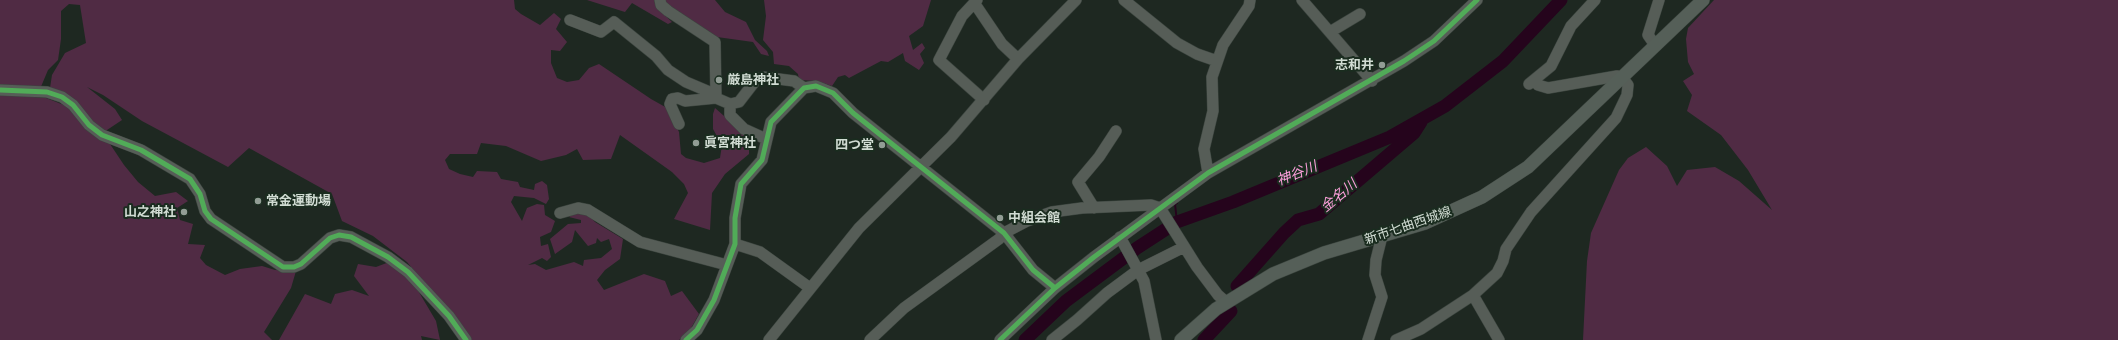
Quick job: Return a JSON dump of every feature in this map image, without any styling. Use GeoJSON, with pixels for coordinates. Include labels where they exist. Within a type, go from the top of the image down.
{"type":"FeatureCollection","features":[{"type":"Feature","properties":{"kind":"main road","name":"新市七曲西城線"},"geometry":{"type":"LineString","coordinates":[[1181,340],[1226,302],[1273,274],[1297,262],[1425,223],[1482,197],[1528,166],[1702,0]]}},
{"type":"Feature","properties":{"kind":"street"},"geometry":{"type":"LineString","coordinates":[[660,0],[661,5],[668,11],[715,42],[716,98]]}},
{"type":"Feature","properties":{"kind":"street"},"geometry":{"type":"LineString","coordinates":[[769,340],[859,228],[922,166],[984,100],[1018,59],[1076,0]]}},
{"type":"Feature","properties":{"kind":"street"},"geometry":{"type":"LineString","coordinates":[[1124,0],[1177,43],[1197,54],[1217,61]]}},
{"type":"Feature","properties":{"kind":"street"},"geometry":{"type":"LineString","coordinates":[[1208,173],[1204,149],[1213,111],[1212,77],[1223,45],[1249,6],[1250,0]]}},
{"type":"Feature","properties":{"kind":"street"},"geometry":{"type":"LineString","coordinates":[[1302,0],[1372,81]]}},
{"type":"Feature","properties":{"kind":"street"},"geometry":{"type":"LineString","coordinates":[[1000,340],[1055,288],[1120,237],[1161,210],[1208,173],[1372,81],[1434,41],[1477,0]]}},
{"type":"Feature","properties":{"kind":"street"},"geometry":{"type":"LineString","coordinates":[[1396,340],[1421,329],[1473,295],[1496,273],[1503,261],[1506,249],[1531,212],[1616,118],[1628,95],[1628,85],[1622,77],[1617,76],[1596,79],[1548,88],[1532,82],[1551,66],[1571,26],[1594,0]]}},
{"type":"Feature","properties":{"kind":"street"},"geometry":{"type":"LineString","coordinates":[[1655,45],[1648,35],[1660,0]]}},
{"type":"Feature","properties":{"kind":"street"},"geometry":{"type":"LineString","coordinates":[[984,100],[939,60],[962,16],[976,2],[1002,44],[1018,59]]}},
{"type":"Feature","properties":{"kind":"street"},"geometry":{"type":"LineString","coordinates":[[1330,32],[1360,14]]}},
{"type":"Feature","properties":{"kind":"street"},"geometry":{"type":"LineString","coordinates":[[570,20],[601,32],[614,22],[656,56],[668,70],[686,82],[712,93],[716,98],[730,104],[739,102],[756,80],[763,77],[794,80],[804,88]]}},
{"type":"Feature","properties":{"kind":"street"},"geometry":{"type":"LineString","coordinates":[[686,340],[697,330],[714,300],[735,244],[737,204],[741,184],[762,160],[771,122],[804,88],[816,86],[833,93],[853,113],[922,166],[1004,233],[1033,270],[1055,288]]}},
{"type":"Feature","properties":{"kind":"street"},"geometry":{"type":"LineString","coordinates":[[0,90],[48,92],[62,97],[73,105],[89,125],[102,135],[141,150],[190,179],[200,194],[204,210],[211,219],[283,267],[294,267],[301,264],[330,238],[339,235],[351,237],[388,257],[408,272],[449,316],[466,340]]}},
{"type":"Feature","properties":{"kind":"street"},"geometry":{"type":"LineString","coordinates":[[679,124],[670,104],[672,99],[678,98],[685,101],[716,98]]}},
{"type":"Feature","properties":{"kind":"street"},"geometry":{"type":"LineString","coordinates":[[730,104],[730,115],[744,129],[766,139]]}},
{"type":"Feature","properties":{"kind":"street"},"geometry":{"type":"LineString","coordinates":[[1094,208],[1078,182],[1099,157],[1116,131]]}},
{"type":"Feature","properties":{"kind":"street"},"geometry":{"type":"LineString","coordinates":[[870,340],[900,311],[999,239],[1004,233],[1027,221],[1052,212],[1151,205],[1161,210],[1179,237],[1184,248],[1218,295],[1226,302]]}},
{"type":"Feature","properties":{"kind":"street"},"geometry":{"type":"LineString","coordinates":[[560,213],[578,208],[588,210],[640,242],[727,266]]}},
{"type":"Feature","properties":{"kind":"street"},"geometry":{"type":"LineString","coordinates":[[1368,340],[1382,297],[1375,275],[1376,260],[1382,236]]}},
{"type":"Feature","properties":{"kind":"street"},"geometry":{"type":"LineString","coordinates":[[1120,237],[1144,281],[1156,340]]}},
{"type":"Feature","properties":{"kind":"street"},"geometry":{"type":"LineString","coordinates":[[735,244],[760,252],[810,288]]}},
{"type":"Feature","properties":{"kind":"street"},"geometry":{"type":"LineString","coordinates":[[1052,340],[1107,293],[1138,270],[1184,248]]}},
{"type":"Feature","properties":{"kind":"street"},"geometry":{"type":"LineString","coordinates":[[1473,295],[1500,340]]}},
{"type":"Feature","properties":{"kind":"shaded area"},"geometry":{"type":"Polygon","coordinates":[[[0,0],[514,0],[515,9],[540,25],[554,13],[561,19],[556,29],[567,42],[560,51],[551,50],[551,63],[557,78],[567,82],[579,80],[589,68],[599,64],[667,108],[679,132],[681,154],[686,158],[704,163],[720,158],[722,145],[713,129],[713,114],[715,108],[749,138],[749,154],[725,174],[712,193],[710,230],[674,219],[688,193],[684,184],[672,172],[620,135],[611,159],[583,160],[577,149],[566,155],[541,161],[506,146],[481,143],[477,154],[450,154],[445,160],[449,169],[460,174],[473,177],[477,171],[497,172],[501,179],[518,182],[520,187],[534,190],[535,184],[542,181],[547,185],[549,199],[546,204],[534,198],[514,196],[511,202],[522,221],[527,208],[537,204],[544,205],[545,215],[555,221],[551,232],[540,237],[541,246],[548,244],[551,257],[547,261],[542,258],[528,265],[535,264],[546,270],[574,262],[583,266],[584,260],[601,258],[612,249],[609,239],[601,242],[597,238],[596,243],[588,246],[575,230],[572,242],[555,254],[550,239],[568,224],[581,223],[581,220],[569,217],[577,210],[585,211],[595,222],[623,239],[620,259],[605,270],[597,280],[604,290],[644,274],[665,281],[671,296],[682,291],[699,314],[687,335],[679,340],[471,340],[407,262],[373,236],[342,221],[332,194],[249,148],[228,167],[142,121],[103,95],[87,87],[115,109],[122,120],[104,132],[50,88],[52,75],[65,53],[86,43],[80,5],[69,4],[61,11],[61,39],[58,60],[48,70],[40,89],[0,88],[0,0]]]}},
{"type":"Feature","properties":{"kind":"shaded area"},"geometry":{"type":"Polygon","coordinates":[[[587,0],[656,0],[658,9],[672,22],[668,24],[632,3],[625,12],[587,0]]]}},
{"type":"Feature","properties":{"kind":"shaded area"},"geometry":{"type":"Polygon","coordinates":[[[664,0],[715,0],[725,12],[746,22],[755,40],[767,51],[769,56],[761,54],[753,42],[717,37],[671,9],[664,0]]]}},
{"type":"Feature","properties":{"kind":"shaded area"},"geometry":{"type":"Polygon","coordinates":[[[764,0],[931,0],[923,26],[909,36],[913,50],[922,43],[925,48],[920,54],[924,63],[919,70],[905,61],[903,53],[888,62],[881,61],[849,78],[845,75],[838,77],[832,86],[817,81],[799,80],[798,74],[789,66],[774,64],[773,52],[763,40],[766,16],[764,0]]]}},
{"type":"Feature","properties":{"kind":"shaded area"},"geometry":{"type":"Polygon","coordinates":[[[1714,0],[2118,0],[2118,340],[1583,340],[1587,261],[1591,233],[1619,170],[1628,158],[1646,147],[1667,166],[1677,186],[1687,170],[1715,167],[1739,181],[1772,210],[1748,170],[1721,135],[1687,111],[1692,95],[1683,81],[1694,74],[1688,62],[1686,39],[1688,28],[1714,0]]]}},
{"type":"Feature","properties":{"kind":"shaded area"},"geometry":{"type":"Polygon","coordinates":[[[0,94],[46,98],[69,107],[82,125],[96,137],[110,144],[138,182],[155,196],[176,192],[188,201],[177,208],[180,220],[193,224],[188,244],[205,245],[200,258],[206,265],[225,275],[240,269],[262,266],[275,270],[296,271],[291,288],[264,332],[272,340],[0,340],[0,94]]]}},
{"type":"Feature","properties":{"kind":"shaded area"},"geometry":{"type":"Polygon","coordinates":[[[392,261],[410,277],[436,321],[440,340],[421,336],[422,340],[279,340],[305,294],[331,304],[335,294],[352,290],[369,296],[354,276],[358,264],[376,267],[392,261]]]}},
{"type":"Feature","properties":{"kind":"waterway","name":"神谷川"},"geometry":{"type":"LineString","coordinates":[[1025,340],[1066,301],[1137,248],[1177,222],[1233,202],[1390,137],[1445,106],[1503,61],[1561,0]]}},
{"type":"Feature","properties":{"kind":"waterway","name":"金名川"},"geometry":{"type":"LineString","coordinates":[[1237,286],[1284,233],[1298,220],[1319,214],[1414,133],[1421,122]]}},
{"type":"Feature","properties":{"kind":"waterway"},"geometry":{"type":"LineString","coordinates":[[1177,203],[1175,204],[1177,222]]}},
{"type":"Feature","properties":{"kind":"waterway","name":"金名川"},"geometry":{"type":"LineString","coordinates":[[1204,340],[1231,311]]}},
{"type":"Feature","properties":{"kind":"cycle path"},"geometry":{"type":"LineString","coordinates":[[1000,340],[1055,288],[1094,257],[1208,173],[1404,61],[1434,41],[1477,0]]}},
{"type":"Feature","properties":{"kind":"cycle path"},"geometry":{"type":"LineString","coordinates":[[686,340],[697,330],[714,300],[735,244],[735,218],[741,184],[762,160],[771,122],[804,88],[816,86],[833,93],[853,113],[1004,233],[1033,270],[1055,288]]}},
{"type":"Feature","properties":{"kind":"cycle path"},"geometry":{"type":"LineString","coordinates":[[0,90],[47,92],[62,97],[73,105],[89,125],[102,135],[141,150],[190,179],[200,194],[205,211],[211,219],[283,267],[294,267],[301,264],[330,238],[339,235],[351,237],[388,257],[408,272],[449,316],[466,340]]}},
{"type":"Feature","properties":{"kind":"place","name":"志和井"},"geometry":{"type":"Point","coordinates":[1382,65]}},
{"type":"Feature","properties":{"kind":"place","name":"厳島神社"},"geometry":{"type":"Point","coordinates":[719,80]}},
{"type":"Feature","properties":{"kind":"place","name":"眞宮神社"},"geometry":{"type":"Point","coordinates":[696,143]}},
{"type":"Feature","properties":{"kind":"place","name":"四つ堂"},"geometry":{"type":"Point","coordinates":[882,145]}},
{"type":"Feature","properties":{"kind":"place","name":"常金運動場"},"geometry":{"type":"Point","coordinates":[258,201]}},
{"type":"Feature","properties":{"kind":"place","name":"山之神社"},"geometry":{"type":"Point","coordinates":[184,212]}},
{"type":"Feature","properties":{"kind":"place","name":"中組会館"},"geometry":{"type":"Point","coordinates":[1000,218]}}]}
